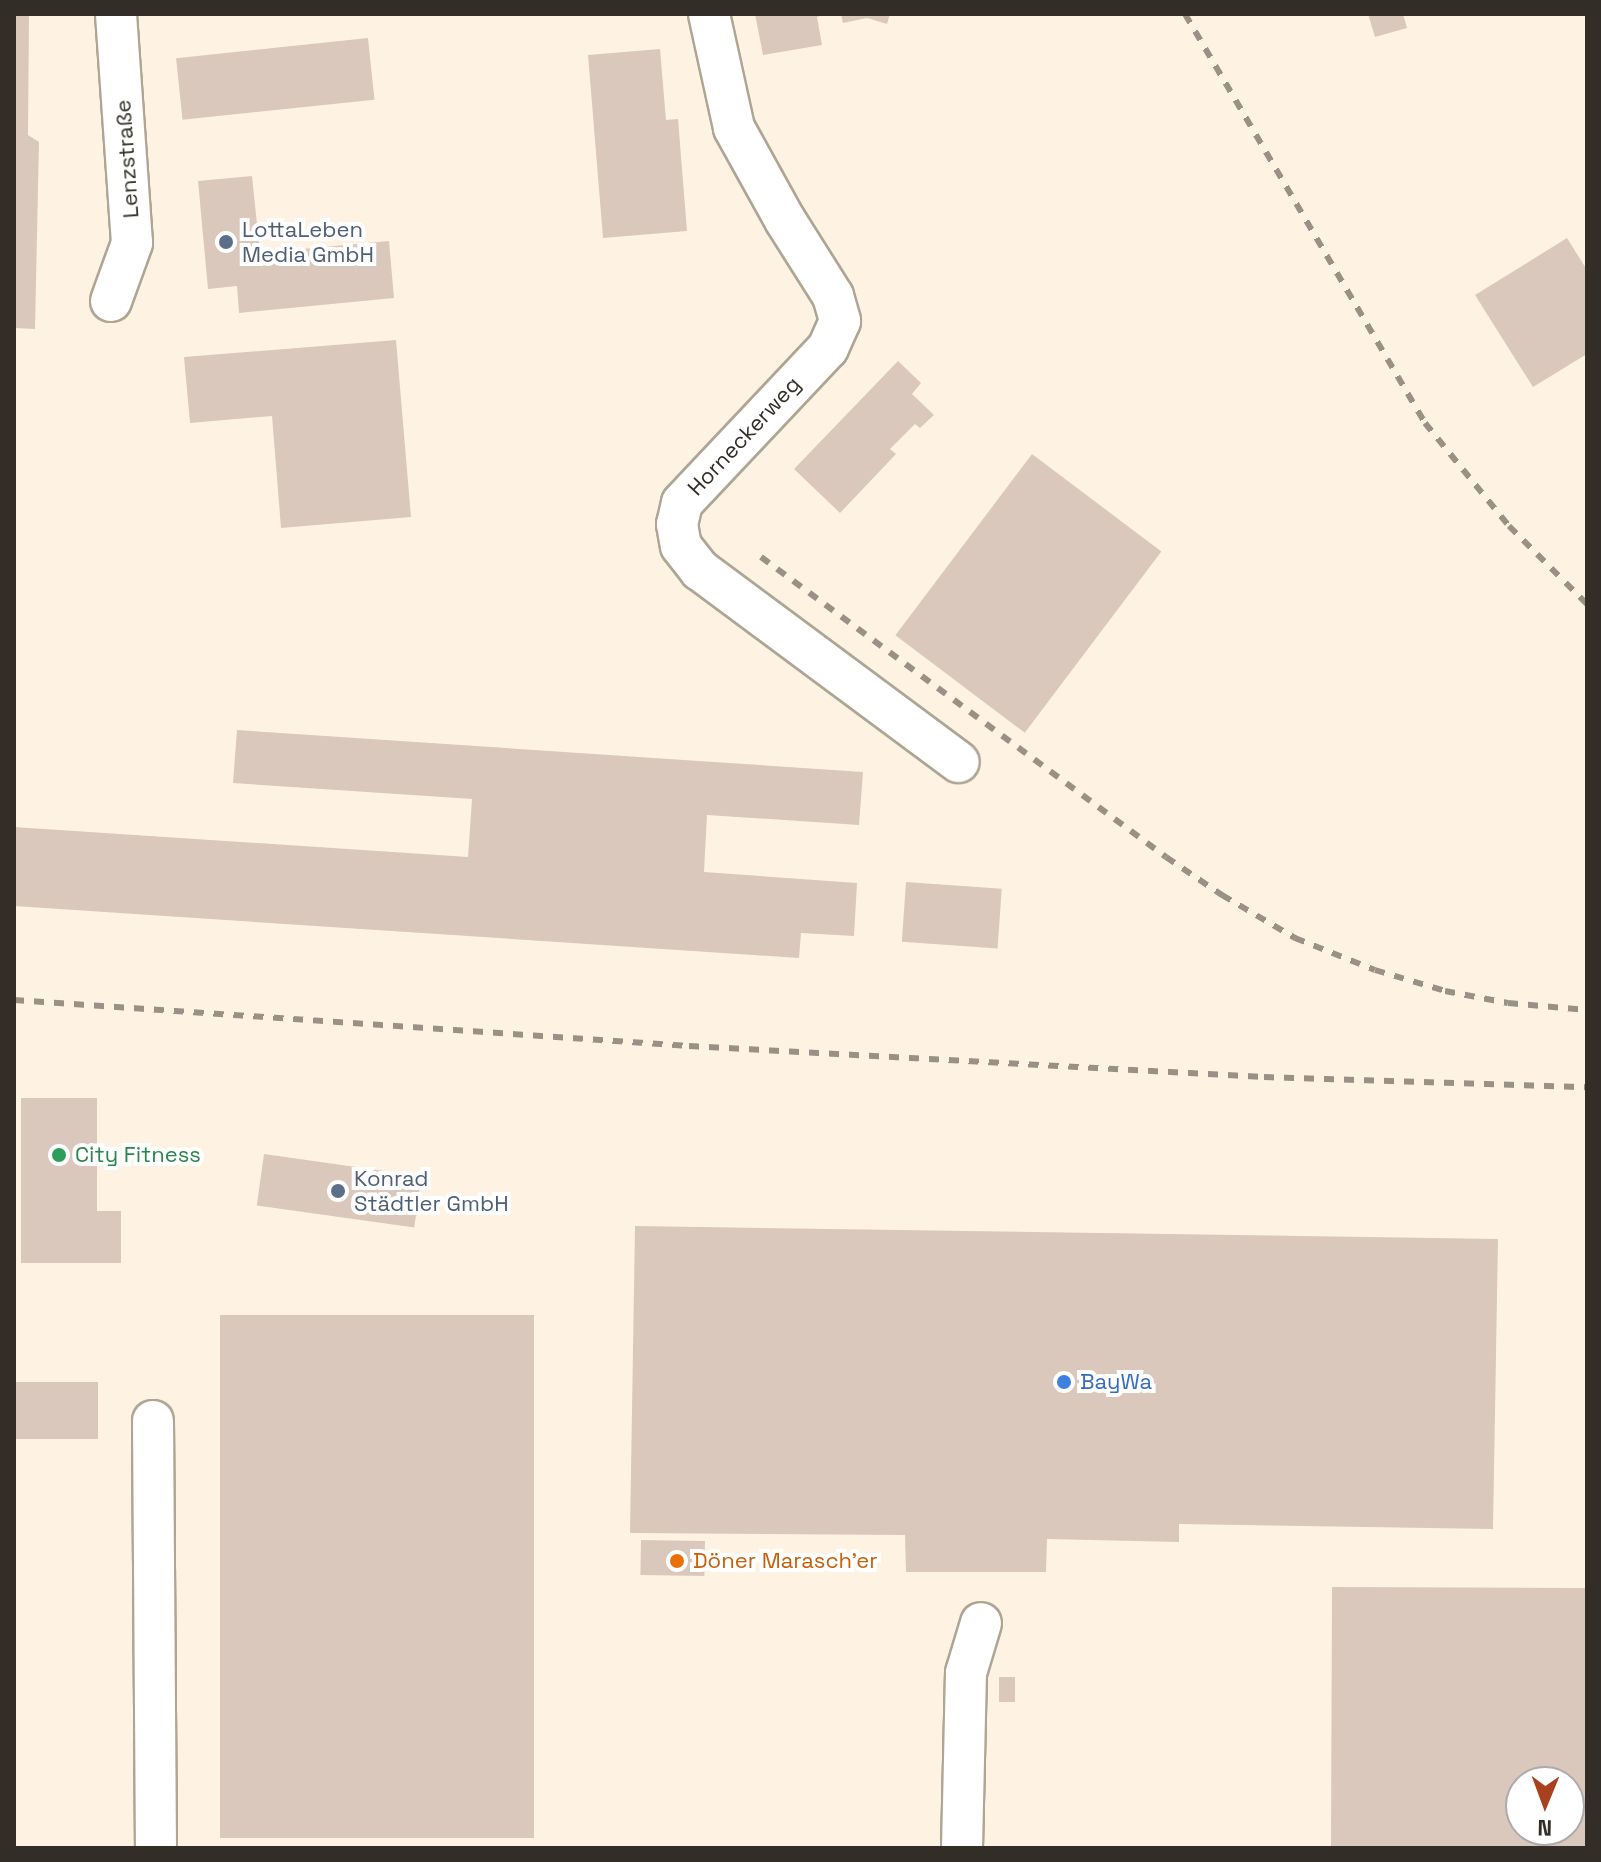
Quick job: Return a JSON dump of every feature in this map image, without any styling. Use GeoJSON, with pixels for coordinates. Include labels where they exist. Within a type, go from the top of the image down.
{"type":"FeatureCollection","features":[{"type":"Feature","properties":{"kind":"street","name":"Lenzstraße"},"geometry":{"type":"LineString","coordinates":[[111,301],[132,243],[116,14]]}},
{"type":"Feature","properties":{"kind":"street","name":"Horneckerweg"},"geometry":{"type":"LineString","coordinates":[[709,14],[734,128],[785,220],[833,296],[840,321],[828,348],[682,503],[677,524],[681,546],[700,570],[959,762]]}},
{"type":"Feature","properties":{"kind":"street"},"geometry":{"type":"LineString","coordinates":[[153,1421],[156,1848]]}},
{"type":"Feature","properties":{"kind":"street"},"geometry":{"type":"LineString","coordinates":[[962,1848],[966,1673],[981,1623]]}},
{"type":"Feature","properties":{"kind":"building"},"geometry":{"type":"Polygon","coordinates":[[[14,14],[29,14],[28,135],[39,142],[35,329],[14,328],[14,14]]]}},
{"type":"Feature","properties":{"kind":"building"},"geometry":{"type":"Polygon","coordinates":[[[755,14],[826,14],[817,17],[822,45],[763,55],[755,14]]]}},
{"type":"Feature","properties":{"kind":"building"},"geometry":{"type":"Polygon","coordinates":[[[841,14],[890,14],[887,24],[867,18],[843,23],[841,14]]]}},
{"type":"Feature","properties":{"kind":"building"},"geometry":{"type":"Polygon","coordinates":[[[1368,14],[1403,14],[1407,28],[1375,37],[1368,14]]]}},
{"type":"Feature","properties":{"kind":"building"},"geometry":{"type":"Polygon","coordinates":[[[368,38],[374,100],[183,120],[176,58],[368,38]]]}},
{"type":"Feature","properties":{"kind":"building"},"geometry":{"type":"Polygon","coordinates":[[[660,49],[666,120],[678,119],[687,231],[603,238],[588,55],[660,49]]]}},
{"type":"Feature","properties":{"kind":"building"},"geometry":{"type":"Polygon","coordinates":[[[252,176],[260,253],[389,241],[394,298],[239,313],[237,286],[208,289],[198,181],[252,176]]]}},
{"type":"Feature","properties":{"kind":"building"},"geometry":{"type":"Polygon","coordinates":[[[1567,238],[1587,270],[1587,354],[1533,387],[1475,295],[1567,238]]]}},
{"type":"Feature","properties":{"kind":"building"},"geometry":{"type":"Polygon","coordinates":[[[396,340],[411,517],[281,528],[272,416],[190,423],[184,357],[396,340]]]}},
{"type":"Feature","properties":{"kind":"building"},"geometry":{"type":"Polygon","coordinates":[[[898,361],[921,383],[912,394],[934,415],[920,428],[915,424],[890,449],[896,454],[840,513],[794,469],[898,361]]]}},
{"type":"Feature","properties":{"kind":"building"},"geometry":{"type":"Polygon","coordinates":[[[1032,454],[1161,551],[1025,733],[895,635],[1032,454]]]}},
{"type":"Feature","properties":{"kind":"building"},"geometry":{"type":"Polygon","coordinates":[[[237,730],[863,772],[859,825],[707,815],[704,872],[857,883],[854,936],[801,933],[799,958],[14,906],[14,827],[468,857],[472,799],[233,783],[237,730]]]}},
{"type":"Feature","properties":{"kind":"building"},"geometry":{"type":"Polygon","coordinates":[[[906,882],[1002,889],[998,949],[902,942],[906,882]]]}},
{"type":"Feature","properties":{"kind":"building","name":"City Fitness"},"geometry":{"type":"Polygon","coordinates":[[[21,1098],[97,1098],[97,1211],[121,1211],[121,1263],[21,1263],[21,1098]]]}},
{"type":"Feature","properties":{"kind":"building","name":"Konrad Städtler GmbH"},"geometry":{"type":"Polygon","coordinates":[[[264,1154],[421,1176],[414,1228],[257,1205],[264,1154]]]}},
{"type":"Feature","properties":{"kind":"building","name":"BayWa"},"geometry":{"type":"Polygon","coordinates":[[[635,1226],[1498,1239],[1493,1529],[1179,1524],[1179,1542],[1047,1539],[1046,1572],[906,1572],[905,1535],[630,1533],[635,1226]]]}},
{"type":"Feature","properties":{"kind":"building"},"geometry":{"type":"Polygon","coordinates":[[[220,1315],[534,1315],[534,1838],[220,1838],[220,1315]]]}},
{"type":"Feature","properties":{"kind":"building"},"geometry":{"type":"Polygon","coordinates":[[[14,1382],[98,1382],[98,1439],[14,1439],[14,1382]]]}},
{"type":"Feature","properties":{"kind":"building"},"geometry":{"type":"Polygon","coordinates":[[[641,1540],[705,1541],[704,1576],[640,1575],[641,1540]]]}},
{"type":"Feature","properties":{"kind":"building"},"geometry":{"type":"Polygon","coordinates":[[[1332,1587],[1587,1588],[1587,1848],[1331,1848],[1332,1587]]]}},
{"type":"Feature","properties":{"kind":"building"},"geometry":{"type":"Polygon","coordinates":[[[999,1677],[1015,1677],[1015,1702],[999,1702],[999,1677]]]}},
{"type":"Feature","properties":{"kind":"railway"},"geometry":{"type":"LineString","coordinates":[[1185,14],[1425,423],[1509,526],[1587,604]]}},
{"type":"Feature","properties":{"kind":"railway"},"geometry":{"type":"LineString","coordinates":[[761,557],[1166,857],[1222,895],[1295,938],[1375,970],[1445,991],[1508,1003],[1587,1010]]}},
{"type":"Feature","properties":{"kind":"railway"},"geometry":{"type":"LineString","coordinates":[[14,1000],[689,1046],[1264,1077],[1587,1087]]}},
{"type":"Feature","properties":{"kind":"place","name":"LottaLeben Media GmbH"},"geometry":{"type":"Point","coordinates":[226,242]}},
{"type":"Feature","properties":{"kind":"place","name":"City Fitness"},"geometry":{"type":"Point","coordinates":[59,1155]}},
{"type":"Feature","properties":{"kind":"place","name":"Konrad Städtler GmbH"},"geometry":{"type":"Point","coordinates":[338,1191]}},
{"type":"Feature","properties":{"kind":"place","name":"BayWa"},"geometry":{"type":"Point","coordinates":[1064,1382]}},
{"type":"Feature","properties":{"kind":"place","name":"Döner Marasch'er"},"geometry":{"type":"Point","coordinates":[677,1561]}}]}
